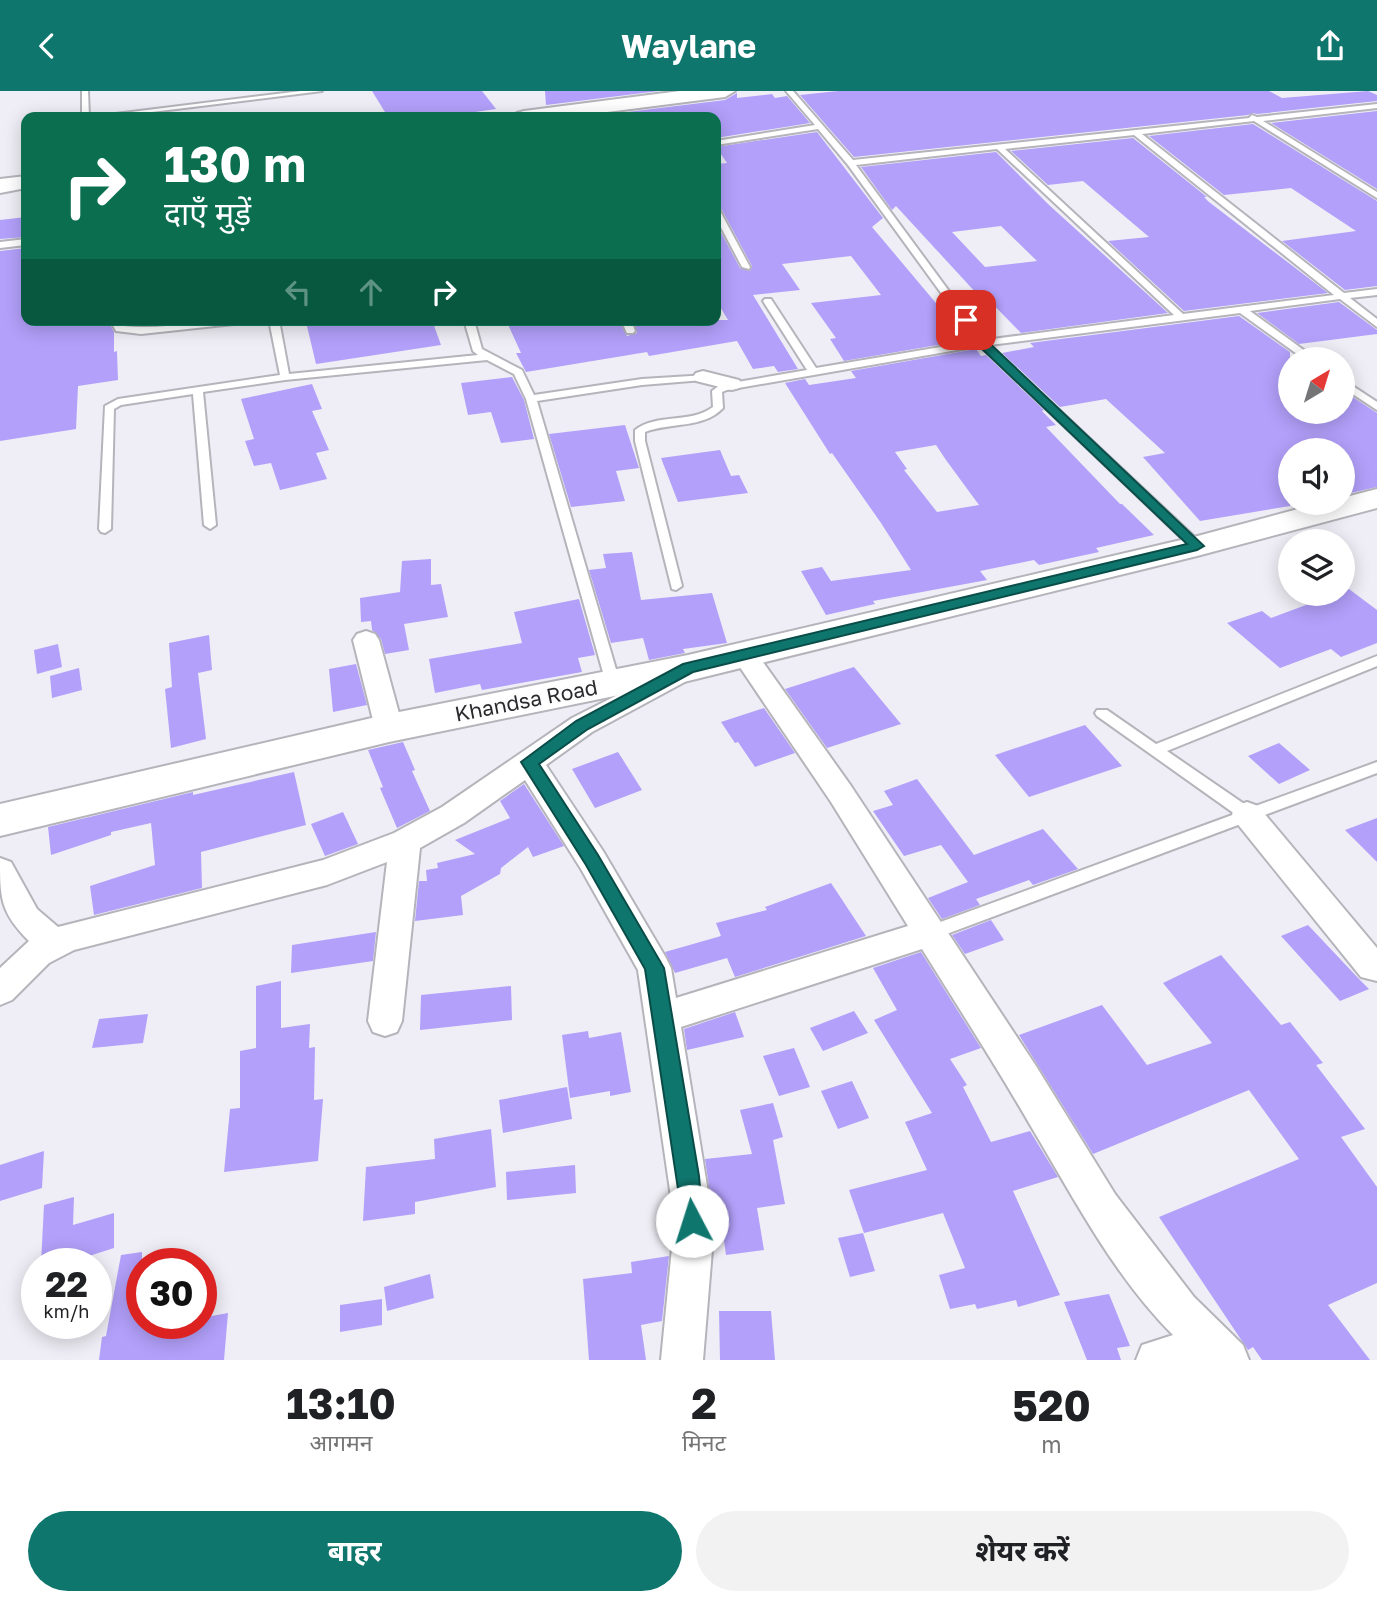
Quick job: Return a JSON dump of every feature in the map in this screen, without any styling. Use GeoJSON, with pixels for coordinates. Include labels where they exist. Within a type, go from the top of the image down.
{"type":"FeatureCollection","features":[{"type":"Feature","properties":{"kind":"street"},"geometry":{"type":"LineString","coordinates":[[558,112],[687,93],[725,91]]}},
{"type":"Feature","properties":{"kind":"street"},"geometry":{"type":"LineString","coordinates":[[0,186],[21,183]]}},
{"type":"Feature","properties":{"kind":"street"},"geometry":{"type":"LineString","coordinates":[[703,377],[732,384]]}},
{"type":"Feature","properties":{"kind":"street","name":"Khandsa Road"},"geometry":{"type":"LineString","coordinates":[[0,820],[389,728],[744,655],[1197,546],[1377,498]]}},
{"type":"Feature","properties":{"kind":"street"},"geometry":{"type":"LineString","coordinates":[[366,640],[389,728]]}},
{"type":"Feature","properties":{"kind":"street"},"geometry":{"type":"LineString","coordinates":[[744,655],[841,793],[1023,1078],[1101,1208],[1145,1271],[1179,1312],[1222,1354]]}},
{"type":"Feature","properties":{"kind":"street"},"geometry":{"type":"LineString","coordinates":[[0,990],[37,953],[54,944],[327,872],[405,842],[453,815],[582,725],[688,668]]}},
{"type":"Feature","properties":{"kind":"street"},"geometry":{"type":"LineString","coordinates":[[530,762],[592,860],[654,968],[691,1204],[693,1238],[682,1360]]}},
{"type":"Feature","properties":{"kind":"street"},"geometry":{"type":"LineString","coordinates":[[1247,814],[1373,967],[1377,967]]}},
{"type":"Feature","properties":{"kind":"street"},"geometry":{"type":"LineString","coordinates":[[385,1021],[405,842]]}},
{"type":"Feature","properties":{"kind":"street"},"geometry":{"type":"LineString","coordinates":[[0,871],[26,919],[54,944]]}},
{"type":"Feature","properties":{"kind":"street"},"geometry":{"type":"LineString","coordinates":[[663,1017],[930,933]]}},
{"type":"Feature","properties":{"kind":"street"},"geometry":{"type":"LineString","coordinates":[[1157,1360],[1222,1354]]}},
{"type":"Feature","properties":{"kind":"lane"},"geometry":{"type":"LineString","coordinates":[[85,91],[86,112]]}},
{"type":"Feature","properties":{"kind":"lane"},"geometry":{"type":"LineString","coordinates":[[238,91],[242,100]]}},
{"type":"Feature","properties":{"kind":"lane"},"geometry":{"type":"LineString","coordinates":[[138,112],[319,91]]}},
{"type":"Feature","properties":{"kind":"lane"},"geometry":{"type":"LineString","coordinates":[[789,91],[850,163],[982,343],[1197,546]]}},
{"type":"Feature","properties":{"kind":"lane"},"geometry":{"type":"LineString","coordinates":[[850,163],[1252,117],[1377,106]]}},
{"type":"Feature","properties":{"kind":"lane"},"geometry":{"type":"LineString","coordinates":[[1252,117],[1377,196]]}},
{"type":"Feature","properties":{"kind":"lane"},"geometry":{"type":"LineString","coordinates":[[721,142],[818,127]]}},
{"type":"Feature","properties":{"kind":"lane"},"geometry":{"type":"LineString","coordinates":[[1134,131],[1377,324]]}},
{"type":"Feature","properties":{"kind":"lane"},"geometry":{"type":"LineString","coordinates":[[998,146],[1180,316]]}},
{"type":"Feature","properties":{"kind":"lane"},"geometry":{"type":"LineString","coordinates":[[721,220],[746,267]]}},
{"type":"Feature","properties":{"kind":"lane"},"geometry":{"type":"LineString","coordinates":[[0,245],[21,243]]}},
{"type":"Feature","properties":{"kind":"lane"},"geometry":{"type":"LineString","coordinates":[[676,586],[640,441],[640,430],[651,424],[706,417],[718,408],[717,391],[732,384],[814,373],[982,343],[1377,292]]}},
{"type":"Feature","properties":{"kind":"lane"},"geometry":{"type":"LineString","coordinates":[[768,301],[814,373]]}},
{"type":"Feature","properties":{"kind":"lane"},"geometry":{"type":"LineString","coordinates":[[1241,309],[1294,347]]}},
{"type":"Feature","properties":{"kind":"lane"},"geometry":{"type":"LineString","coordinates":[[118,326],[119,329],[134,331],[184,326]]}},
{"type":"Feature","properties":{"kind":"lane"},"geometry":{"type":"LineString","coordinates":[[275,326],[285,377]]}},
{"type":"Feature","properties":{"kind":"lane"},"geometry":{"type":"LineString","coordinates":[[470,326],[474,342],[485,357],[518,372],[531,399],[613,683]]}},
{"type":"Feature","properties":{"kind":"lane"},"geometry":{"type":"LineString","coordinates":[[629,326],[631,331]]}},
{"type":"Feature","properties":{"kind":"lane"},"geometry":{"type":"LineString","coordinates":[[105,529],[108,408],[125,400],[285,377],[485,357]]}},
{"type":"Feature","properties":{"kind":"lane"},"geometry":{"type":"LineString","coordinates":[[531,399],[642,382],[703,377]]}},
{"type":"Feature","properties":{"kind":"lane"},"geometry":{"type":"LineString","coordinates":[[198,390],[210,524]]}},
{"type":"Feature","properties":{"kind":"lane"},"geometry":{"type":"LineString","coordinates":[[1355,391],[1377,407]]}},
{"type":"Feature","properties":{"kind":"lane"},"geometry":{"type":"LineString","coordinates":[[1155,750],[1377,661]]}},
{"type":"Feature","properties":{"kind":"lane"},"geometry":{"type":"LineString","coordinates":[[1102,713],[1247,814]]}},
{"type":"Feature","properties":{"kind":"lane"},"geometry":{"type":"LineString","coordinates":[[930,933],[1377,767]]}},
{"type":"Feature","properties":{"kind":"building"},"geometry":{"type":"Polygon","coordinates":[[[372,91],[482,91],[496,109],[475,112],[385,112],[372,91]]]}},
{"type":"Feature","properties":{"kind":"building"},"geometry":{"type":"Polygon","coordinates":[[[545,91],[659,91],[546,105],[545,91]]]}},
{"type":"Feature","properties":{"kind":"building"},"geometry":{"type":"Polygon","coordinates":[[[838,91],[1269,91],[1282,98],[1368,91],[1377,95],[1377,101],[854,157],[800,95],[838,91]]]}},
{"type":"Feature","properties":{"kind":"building"},"geometry":{"type":"Polygon","coordinates":[[[737,93],[737,98],[772,94],[775,98],[787,96],[810,123],[721,137],[721,112],[628,112],[725,100],[737,93]]]}},
{"type":"Feature","properties":{"kind":"building"},"geometry":{"type":"Polygon","coordinates":[[[1377,111],[1377,189],[1271,123],[1377,111]]]}},
{"type":"Feature","properties":{"kind":"building"},"geometry":{"type":"Polygon","coordinates":[[[1253,124],[1377,201],[1377,286],[1345,290],[1282,241],[1356,231],[1291,188],[1224,195],[1149,136],[1253,124]]]}},
{"type":"Feature","properties":{"kind":"building"},"geometry":{"type":"Polygon","coordinates":[[[817,132],[883,218],[872,227],[967,340],[844,361],[830,339],[836,338],[811,303],[881,295],[851,256],[782,264],[800,290],[753,295],[798,369],[778,372],[774,366],[753,369],[737,341],[649,356],[647,352],[526,372],[516,353],[521,353],[509,326],[622,326],[627,336],[637,333],[635,326],[721,326],[721,320],[728,320],[721,308],[721,232],[740,268],[750,271],[752,266],[721,209],[721,164],[727,163],[721,154],[721,146],[817,132]]]}},
{"type":"Feature","properties":{"kind":"building"},"geometry":{"type":"Polygon","coordinates":[[[1133,138],[1207,197],[1204,197],[1209,202],[1328,293],[1184,311],[1108,241],[1149,237],[1083,181],[1048,185],[1011,151],[1133,138]]]}},
{"type":"Feature","properties":{"kind":"building"},"geometry":{"type":"Polygon","coordinates":[[[996,152],[1048,204],[1168,313],[1021,333],[983,294],[978,295],[896,206],[892,210],[861,167],[996,152]],[[1001,226],[952,232],[985,267],[1037,261],[1001,226]]]}},
{"type":"Feature","properties":{"kind":"building"},"geometry":{"type":"Polygon","coordinates":[[[21,218],[21,237],[0,239],[0,220],[21,218]]]}},
{"type":"Feature","properties":{"kind":"building"},"geometry":{"type":"Polygon","coordinates":[[[21,249],[21,326],[111,326],[114,332],[118,380],[78,386],[76,429],[0,441],[0,251],[21,249]]]}},
{"type":"Feature","properties":{"kind":"building"},"geometry":{"type":"Polygon","coordinates":[[[1339,302],[1377,330],[1377,334],[1299,344],[1257,313],[1339,302]]]}},
{"type":"Feature","properties":{"kind":"building"},"geometry":{"type":"Polygon","coordinates":[[[1239,316],[1283,347],[1278,347],[1278,424],[1355,424],[1355,399],[1377,413],[1377,487],[1355,492],[1355,438],[1278,438],[1278,508],[1200,521],[1143,457],[1165,453],[1106,399],[1060,407],[1002,353],[1034,347],[1030,343],[1239,316]]]}},
{"type":"Feature","properties":{"kind":"building"},"geometry":{"type":"Polygon","coordinates":[[[307,326],[434,326],[441,345],[316,364],[307,326]]]}},
{"type":"Feature","properties":{"kind":"building"},"geometry":{"type":"Polygon","coordinates":[[[976,349],[981,356],[986,355],[1044,410],[1042,411],[1056,425],[1046,427],[1120,504],[1154,535],[1096,548],[1099,552],[1039,565],[1034,560],[980,571],[987,580],[873,601],[875,604],[826,615],[801,571],[822,567],[831,581],[911,570],[881,523],[832,453],[830,454],[785,383],[805,379],[809,385],[856,378],[851,371],[976,349]],[[936,445],[895,452],[907,469],[904,470],[937,512],[979,505],[936,445]]]}},
{"type":"Feature","properties":{"kind":"building"},"geometry":{"type":"Polygon","coordinates":[[[512,377],[524,400],[534,439],[501,443],[491,412],[468,415],[461,383],[512,377]]]}},
{"type":"Feature","properties":{"kind":"building"},"geometry":{"type":"Polygon","coordinates":[[[312,384],[322,409],[312,411],[329,450],[316,453],[327,479],[280,490],[271,463],[254,466],[245,441],[254,439],[241,399],[312,384]]]}},
{"type":"Feature","properties":{"kind":"building"},"geometry":{"type":"Polygon","coordinates":[[[625,425],[639,468],[616,471],[625,501],[571,507],[549,434],[625,425]]]}},
{"type":"Feature","properties":{"kind":"building"},"geometry":{"type":"Polygon","coordinates":[[[720,450],[731,476],[739,475],[748,493],[678,502],[661,458],[720,450]]]}},
{"type":"Feature","properties":{"kind":"building"},"geometry":{"type":"Polygon","coordinates":[[[632,552],[641,600],[712,593],[727,643],[683,649],[685,653],[649,660],[643,638],[611,643],[589,570],[606,568],[603,554],[632,552]]]}},
{"type":"Feature","properties":{"kind":"building"},"geometry":{"type":"Polygon","coordinates":[[[431,559],[431,585],[441,584],[448,617],[404,624],[409,650],[385,654],[381,639],[372,630],[371,621],[361,622],[360,598],[400,592],[402,561],[431,559]]]}},
{"type":"Feature","properties":{"kind":"building"},"geometry":{"type":"Polygon","coordinates":[[[1355,594],[1377,610],[1377,643],[1341,657],[1331,649],[1280,668],[1227,623],[1262,611],[1271,618],[1303,606],[1355,606],[1355,594]]]}},
{"type":"Feature","properties":{"kind":"building"},"geometry":{"type":"Polygon","coordinates":[[[579,599],[595,655],[578,658],[582,672],[482,690],[480,684],[435,693],[429,659],[522,643],[514,612],[579,599]]]}},
{"type":"Feature","properties":{"kind":"building"},"geometry":{"type":"Polygon","coordinates":[[[209,635],[212,670],[198,673],[206,739],[171,748],[165,689],[172,687],[169,643],[209,635]]]}},
{"type":"Feature","properties":{"kind":"building"},"geometry":{"type":"Polygon","coordinates":[[[58,644],[62,667],[37,674],[34,650],[58,644]]]}},
{"type":"Feature","properties":{"kind":"building"},"geometry":{"type":"Polygon","coordinates":[[[356,664],[367,705],[333,712],[329,669],[356,664]]]}},
{"type":"Feature","properties":{"kind":"building"},"geometry":{"type":"Polygon","coordinates":[[[854,667],[901,724],[827,748],[785,689],[854,667]]]}},
{"type":"Feature","properties":{"kind":"building"},"geometry":{"type":"Polygon","coordinates":[[[79,668],[82,690],[52,698],[50,676],[79,668]]]}},
{"type":"Feature","properties":{"kind":"building"},"geometry":{"type":"Polygon","coordinates":[[[764,708],[795,753],[755,767],[721,722],[764,708]]]}},
{"type":"Feature","properties":{"kind":"building"},"geometry":{"type":"Polygon","coordinates":[[[1085,725],[1122,766],[1029,797],[995,755],[1085,725]]]}},
{"type":"Feature","properties":{"kind":"building"},"geometry":{"type":"Polygon","coordinates":[[[403,742],[415,770],[412,771],[430,811],[397,828],[368,750],[403,742]]]}},
{"type":"Feature","properties":{"kind":"building"},"geometry":{"type":"Polygon","coordinates":[[[1279,743],[1310,770],[1279,784],[1248,756],[1279,743]]]}},
{"type":"Feature","properties":{"kind":"building"},"geometry":{"type":"Polygon","coordinates":[[[618,752],[642,790],[595,808],[572,769],[618,752]]]}},
{"type":"Feature","properties":{"kind":"building"},"geometry":{"type":"Polygon","coordinates":[[[294,772],[306,825],[201,852],[202,888],[94,915],[90,886],[155,865],[151,823],[111,832],[111,835],[51,855],[48,827],[193,792],[193,795],[294,772]]]}},
{"type":"Feature","properties":{"kind":"building"},"geometry":{"type":"Polygon","coordinates":[[[917,779],[974,855],[1043,829],[1078,869],[1033,885],[1029,880],[976,899],[980,905],[942,919],[928,898],[968,882],[941,845],[904,856],[873,811],[893,805],[884,791],[917,779]]]}},
{"type":"Feature","properties":{"kind":"building"},"geometry":{"type":"Polygon","coordinates":[[[524,784],[564,846],[533,857],[528,847],[501,868],[500,874],[461,896],[463,915],[415,921],[419,881],[427,881],[426,870],[438,868],[437,863],[475,854],[455,840],[510,818],[500,801],[524,784]]]}},
{"type":"Feature","properties":{"kind":"building"},"geometry":{"type":"Polygon","coordinates":[[[343,812],[358,844],[325,856],[311,824],[343,812]]]}},
{"type":"Feature","properties":{"kind":"building"},"geometry":{"type":"Polygon","coordinates":[[[1377,818],[1377,862],[1345,830],[1377,818]]]}},
{"type":"Feature","properties":{"kind":"building"},"geometry":{"type":"Polygon","coordinates":[[[831,883],[866,936],[735,977],[727,958],[675,973],[665,952],[721,936],[716,923],[767,910],[765,907],[831,883]]]}},
{"type":"Feature","properties":{"kind":"building"},"geometry":{"type":"Polygon","coordinates":[[[991,920],[1004,940],[965,954],[952,935],[991,920]]]}},
{"type":"Feature","properties":{"kind":"building"},"geometry":{"type":"Polygon","coordinates":[[[1308,925],[1369,989],[1340,1001],[1281,936],[1308,925]]]}},
{"type":"Feature","properties":{"kind":"building"},"geometry":{"type":"Polygon","coordinates":[[[376,932],[373,961],[291,973],[292,945],[376,932]]]}},
{"type":"Feature","properties":{"kind":"building"},"geometry":{"type":"Polygon","coordinates":[[[921,952],[981,1048],[950,1059],[967,1085],[963,1087],[991,1142],[1030,1131],[1058,1177],[1013,1191],[1060,1295],[1018,1307],[1016,1300],[977,1309],[975,1304],[950,1309],[939,1275],[965,1268],[943,1213],[864,1233],[849,1190],[927,1170],[905,1122],[932,1113],[874,1020],[897,1010],[873,968],[921,952]]]}},
{"type":"Feature","properties":{"kind":"building"},"geometry":{"type":"Polygon","coordinates":[[[1221,955],[1281,1025],[1290,1022],[1323,1063],[1316,1065],[1365,1129],[1341,1137],[1377,1187],[1377,1283],[1328,1305],[1370,1360],[1262,1360],[1253,1347],[1248,1350],[1159,1217],[1299,1159],[1249,1090],[1093,1154],[1019,1035],[1102,1005],[1147,1065],[1212,1043],[1163,983],[1221,955]]]}},
{"type":"Feature","properties":{"kind":"building"},"geometry":{"type":"Polygon","coordinates":[[[281,981],[281,1028],[310,1024],[309,1048],[315,1047],[314,1100],[323,1099],[318,1161],[224,1172],[230,1109],[240,1108],[240,1051],[256,1048],[256,986],[281,981]]]}},
{"type":"Feature","properties":{"kind":"building"},"geometry":{"type":"Polygon","coordinates":[[[511,986],[512,1020],[420,1030],[421,995],[511,986]]]}},
{"type":"Feature","properties":{"kind":"building"},"geometry":{"type":"Polygon","coordinates":[[[854,1011],[868,1033],[823,1051],[810,1028],[854,1011]]]}},
{"type":"Feature","properties":{"kind":"building"},"geometry":{"type":"Polygon","coordinates":[[[735,1012],[744,1037],[687,1050],[684,1029],[735,1012]]]}},
{"type":"Feature","properties":{"kind":"building"},"geometry":{"type":"Polygon","coordinates":[[[148,1014],[143,1043],[92,1048],[99,1019],[148,1014]]]}},
{"type":"Feature","properties":{"kind":"building"},"geometry":{"type":"Polygon","coordinates":[[[588,1031],[589,1038],[621,1032],[631,1092],[610,1096],[610,1091],[570,1098],[562,1035],[588,1031]]]}},
{"type":"Feature","properties":{"kind":"building"},"geometry":{"type":"Polygon","coordinates":[[[794,1048],[810,1087],[779,1096],[763,1056],[794,1048]]]}},
{"type":"Feature","properties":{"kind":"building"},"geometry":{"type":"Polygon","coordinates":[[[852,1081],[869,1118],[838,1129],[821,1091],[852,1081]]]}},
{"type":"Feature","properties":{"kind":"building"},"geometry":{"type":"Polygon","coordinates":[[[567,1087],[572,1119],[503,1133],[499,1100],[567,1087]]]}},
{"type":"Feature","properties":{"kind":"building"},"geometry":{"type":"Polygon","coordinates":[[[773,1103],[783,1137],[773,1140],[785,1204],[757,1208],[764,1250],[726,1255],[720,1212],[713,1213],[705,1159],[752,1154],[740,1110],[773,1103]]]}},
{"type":"Feature","properties":{"kind":"building"},"geometry":{"type":"Polygon","coordinates":[[[491,1129],[496,1187],[415,1202],[415,1214],[363,1221],[366,1167],[435,1159],[434,1139],[491,1129]]]}},
{"type":"Feature","properties":{"kind":"building"},"geometry":{"type":"Polygon","coordinates":[[[44,1151],[42,1188],[0,1201],[0,1165],[44,1151]]]}},
{"type":"Feature","properties":{"kind":"building"},"geometry":{"type":"Polygon","coordinates":[[[575,1165],[576,1193],[507,1200],[506,1172],[575,1165]]]}},
{"type":"Feature","properties":{"kind":"building"},"geometry":{"type":"Polygon","coordinates":[[[74,1197],[73,1225],[114,1213],[114,1248],[42,1248],[44,1205],[74,1197]]]}},
{"type":"Feature","properties":{"kind":"building"},"geometry":{"type":"Polygon","coordinates":[[[863,1233],[875,1271],[850,1277],[838,1238],[863,1233]]]}},
{"type":"Feature","properties":{"kind":"building"},"geometry":{"type":"Polygon","coordinates":[[[126,1254],[126,1339],[217,1339],[217,1315],[228,1313],[224,1360],[99,1360],[102,1339],[112,1339],[112,1304],[121,1255],[126,1254]]]}},
{"type":"Feature","properties":{"kind":"building"},"geometry":{"type":"Polygon","coordinates":[[[669,1256],[662,1321],[641,1325],[646,1360],[589,1360],[583,1279],[632,1273],[631,1262],[669,1256]]]}},
{"type":"Feature","properties":{"kind":"building"},"geometry":{"type":"Polygon","coordinates":[[[430,1274],[434,1298],[387,1311],[384,1287],[430,1274]]]}},
{"type":"Feature","properties":{"kind":"building"},"geometry":{"type":"Polygon","coordinates":[[[1109,1294],[1130,1346],[1117,1348],[1121,1360],[1087,1360],[1064,1302],[1109,1294]]]}},
{"type":"Feature","properties":{"kind":"building"},"geometry":{"type":"Polygon","coordinates":[[[382,1299],[382,1325],[340,1332],[340,1305],[382,1299]]]}},
{"type":"Feature","properties":{"kind":"building"},"geometry":{"type":"Polygon","coordinates":[[[719,1311],[771,1311],[775,1360],[720,1360],[719,1311]]]}},
{"type":"Feature","properties":{"kind":"route"},"geometry":{"type":"LineString","coordinates":[[692,1221],[688,1176],[654,968],[592,860],[530,762],[582,725],[688,668],[1197,546],[982,343],[966,320]]}}]}
